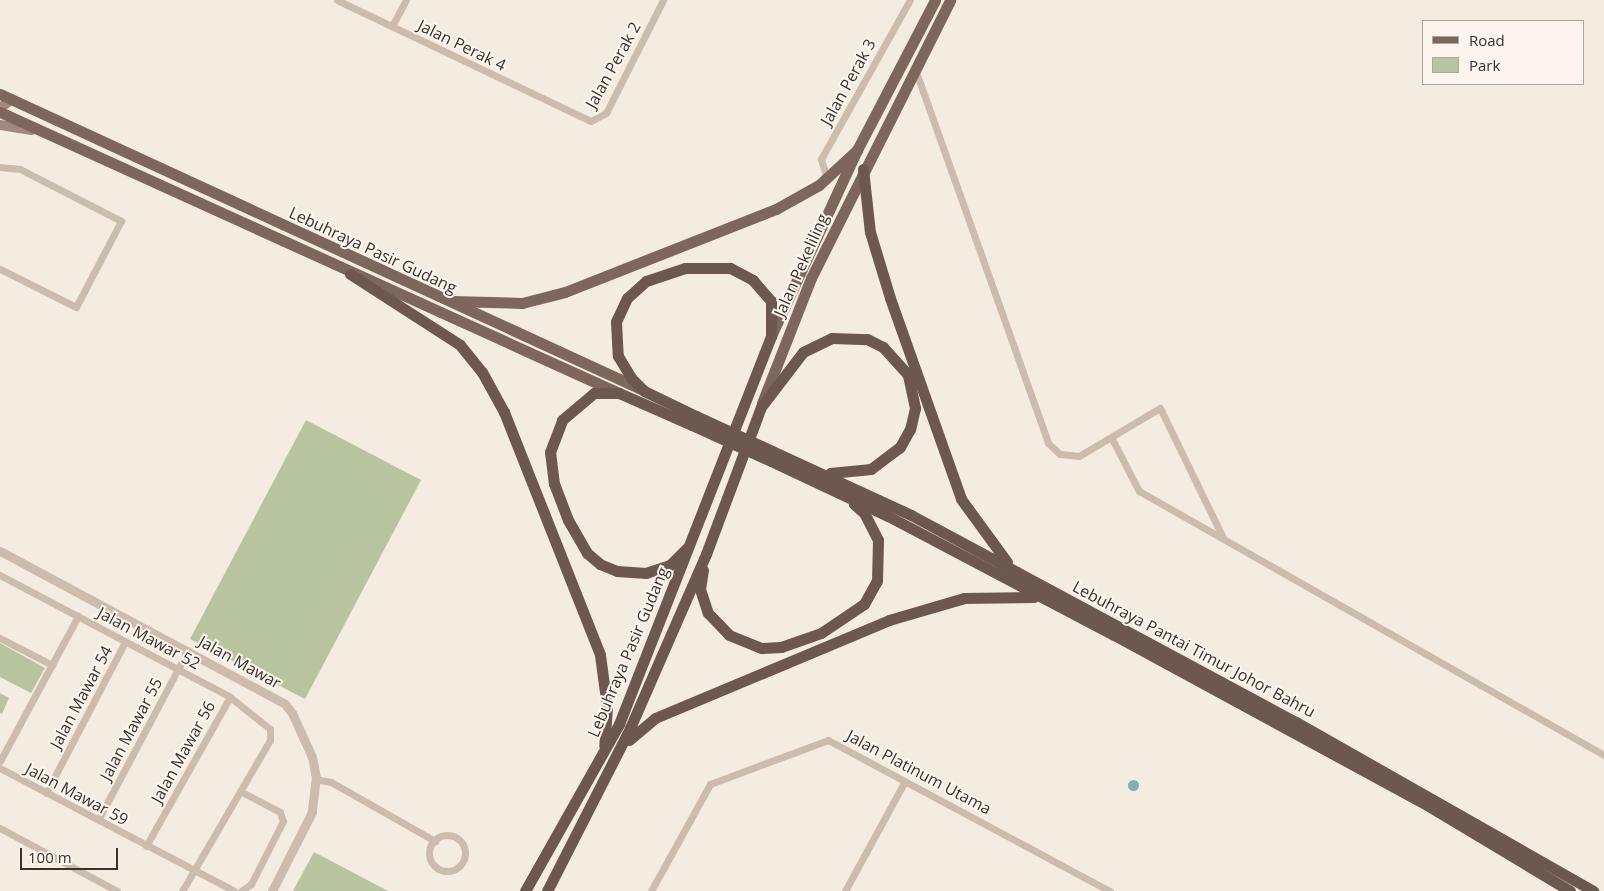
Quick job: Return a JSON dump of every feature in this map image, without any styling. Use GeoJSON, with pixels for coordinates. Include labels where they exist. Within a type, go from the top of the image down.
{"type":"FeatureCollection","features":[{"type":"Feature","properties":{"kind":"highway"},"geometry":{"type":"LineString","coordinates":[[863,169],[870,232],[890,298],[961,499],[981,531],[1017,572]]}},
{"type":"Feature","properties":{"kind":"highway"},"geometry":{"type":"LineString","coordinates":[[644,391],[622,365],[615,333],[624,302],[652,278],[700,266],[741,272],[771,301],[771,336]]}},
{"type":"Feature","properties":{"kind":"highway"},"geometry":{"type":"LineString","coordinates":[[350,274],[460,345],[482,372],[504,412],[600,655],[607,707],[602,753]]}},
{"type":"Feature","properties":{"kind":"highway","name":"Lebuhraya Pasir Gudang"},"geometry":{"type":"LineString","coordinates":[[525,891],[619,724],[692,543],[771,336]]}},
{"type":"Feature","properties":{"kind":"highway"},"geometry":{"type":"LineString","coordinates":[[761,407],[793,362],[832,338],[867,339],[900,363],[913,389],[915,408],[900,447],[885,462],[857,473],[816,471]]}},
{"type":"Feature","properties":{"kind":"highway","name":"Lebuhraya Pasir Gudang"},"geometry":{"type":"LineString","coordinates":[[644,391],[694,420],[771,456]]}},
{"type":"Feature","properties":{"kind":"highway"},"geometry":{"type":"LineString","coordinates":[[619,393],[594,393],[583,398],[562,420],[552,441],[554,484],[575,535],[600,564],[633,574],[670,565],[692,543]]}},
{"type":"Feature","properties":{"kind":"highway","name":"Lebuhraya Pasir Gudang"},"geometry":{"type":"LineString","coordinates":[[619,393],[694,420]]}},
{"type":"Feature","properties":{"kind":"highway","name":"Jalan Pekeliling"},"geometry":{"type":"LineString","coordinates":[[706,554],[761,407]]}},
{"type":"Feature","properties":{"kind":"highway","name":"Lebuhraya Pantai Timur Johor Bahru"},"geometry":{"type":"LineString","coordinates":[[771,456],[816,471],[1017,572],[1296,722],[1592,891]]}},
{"type":"Feature","properties":{"kind":"highway","name":"Lebuhraya Pantai Timur Johor Bahru"},"geometry":{"type":"LineString","coordinates":[[771,456],[839,494],[1043,598],[1362,769],[1570,891]]}},
{"type":"Feature","properties":{"kind":"highway"},"geometry":{"type":"LineString","coordinates":[[706,554],[702,596],[708,613],[729,635],[762,648],[781,647],[821,634],[864,604],[879,569],[881,554],[872,527],[861,510],[839,494]]}},
{"type":"Feature","properties":{"kind":"highway","name":"Lebuhraya Pasir Gudang"},"geometry":{"type":"LineString","coordinates":[[547,891],[616,760],[706,554]]}},
{"type":"Feature","properties":{"kind":"highway"},"geometry":{"type":"LineString","coordinates":[[616,760],[639,728],[655,718],[889,620],[941,602],[983,595],[1043,598]]}},
{"type":"Feature","properties":{"kind":"main road","name":"Jalan Pekeliling"},"geometry":{"type":"LineString","coordinates":[[771,336],[856,150],[935,0]]}},
{"type":"Feature","properties":{"kind":"main road","name":"Jalan Pekeliling"},"geometry":{"type":"LineString","coordinates":[[761,407],[811,278],[863,169],[950,0]]}},
{"type":"Feature","properties":{"kind":"main road","name":"Lebuhraya Pasir Gudang"},"geometry":{"type":"LineString","coordinates":[[0,94],[442,300],[644,391]]}},
{"type":"Feature","properties":{"kind":"main road"},"geometry":{"type":"LineString","coordinates":[[0,110],[11,100]]}},
{"type":"Feature","properties":{"kind":"main road","name":"Lebuhraya Pasir Gudang"},"geometry":{"type":"LineString","coordinates":[[0,110],[40,132],[350,274],[619,393]]}},
{"type":"Feature","properties":{"kind":"main road"},"geometry":{"type":"LineString","coordinates":[[0,125],[40,132]]}},
{"type":"Feature","properties":{"kind":"main road"},"geometry":{"type":"LineString","coordinates":[[442,300],[512,304],[565,292],[776,209],[827,178],[856,150]]}},
{"type":"Feature","properties":{"kind":"main road"},"geometry":{"type":"LineString","coordinates":[[118,167],[125,153]]}},
{"type":"Feature","properties":{"kind":"street","name":"Jalan Perak 4"},"geometry":{"type":"LineString","coordinates":[[337,0],[575,115]]}},
{"type":"Feature","properties":{"kind":"street"},"geometry":{"type":"LineString","coordinates":[[392,26],[406,0]]}},
{"type":"Feature","properties":{"kind":"street","name":"Jalan Perak 2"},"geometry":{"type":"LineString","coordinates":[[575,115],[590,121],[603,117],[662,0]]}},
{"type":"Feature","properties":{"kind":"street","name":"Jalan Perak 3"},"geometry":{"type":"LineString","coordinates":[[827,178],[821,159],[910,0]]}},
{"type":"Feature","properties":{"kind":"street"},"geometry":{"type":"LineString","coordinates":[[915,69],[1048,443],[1060,454],[1079,456],[1112,439],[1160,408],[1224,538]]}},
{"type":"Feature","properties":{"kind":"street"},"geometry":{"type":"LineString","coordinates":[[0,167],[20,169],[121,221],[76,307],[0,269]]}},
{"type":"Feature","properties":{"kind":"street"},"geometry":{"type":"LineString","coordinates":[[1112,439],[1134,488],[1604,755]]}},
{"type":"Feature","properties":{"kind":"street","name":"Jalan Mawar"},"geometry":{"type":"LineString","coordinates":[[0,550],[285,704],[308,740],[315,779],[308,823],[272,891]]}},
{"type":"Feature","properties":{"kind":"street","name":"Jalan Mawar 52"},"geometry":{"type":"LineString","coordinates":[[0,575],[230,696],[267,725],[270,740],[240,791]]}},
{"type":"Feature","properties":{"kind":"street"},"geometry":{"type":"LineString","coordinates":[[0,761],[78,616]]}},
{"type":"Feature","properties":{"kind":"street"},"geometry":{"type":"LineString","coordinates":[[0,638],[52,665]]}},
{"type":"Feature","properties":{"kind":"street","name":"Jalan Mawar 54"},"geometry":{"type":"LineString","coordinates":[[46,793],[125,642]]}},
{"type":"Feature","properties":{"kind":"street","name":"Jalan Mawar 55"},"geometry":{"type":"LineString","coordinates":[[98,820],[188,650]]}},
{"type":"Feature","properties":{"kind":"street","name":"Jalan Mawar 56"},"geometry":{"type":"LineString","coordinates":[[146,846],[230,696]]}},
{"type":"Feature","properties":{"kind":"street","name":"Jalan Platinum Utama"},"geometry":{"type":"LineString","coordinates":[[651,891],[715,780],[828,740],[1110,891]]}},
{"type":"Feature","properties":{"kind":"street","name":"Jalan Mawar 59"},"geometry":{"type":"LineString","coordinates":[[0,768],[193,872],[234,891]]}},
{"type":"Feature","properties":{"kind":"street"},"geometry":{"type":"LineString","coordinates":[[315,779],[330,782],[435,841]]}},
{"type":"Feature","properties":{"kind":"street"},"geometry":{"type":"LineString","coordinates":[[844,891],[905,780]]}},
{"type":"Feature","properties":{"kind":"street"},"geometry":{"type":"LineString","coordinates":[[182,891],[240,791],[280,812],[283,821],[251,884],[241,891]]}},
{"type":"Feature","properties":{"kind":"street"},"geometry":{"type":"LineString","coordinates":[[0,828],[117,891]]}},
{"type":"Feature","properties":{"kind":"street"},"geometry":{"type":"LineString","coordinates":[[449,835],[465,846],[456,869],[445,872],[433,866],[430,853],[435,841],[449,835]]}},
{"type":"Feature","properties":{"kind":"green space"},"geometry":{"type":"Polygon","coordinates":[[[306,420],[421,480],[305,699],[190,639],[306,420]]]}},
{"type":"Feature","properties":{"kind":"green space"},"geometry":{"type":"Polygon","coordinates":[[[0,643],[45,668],[31,693],[0,677],[0,643]]]}},
{"type":"Feature","properties":{"kind":"green space"},"geometry":{"type":"Polygon","coordinates":[[[0,693],[9,698],[2,714],[0,713],[0,693]]]}},
{"type":"Feature","properties":{"kind":"green space"},"geometry":{"type":"Polygon","coordinates":[[[314,852],[388,891],[293,891],[314,852]]]}},
{"type":"Feature","properties":{"kind":"water"},"geometry":{"type":"Polygon","coordinates":[[[1133,779],[1139,785],[1133,791],[1127,785],[1133,779]]]}}]}
